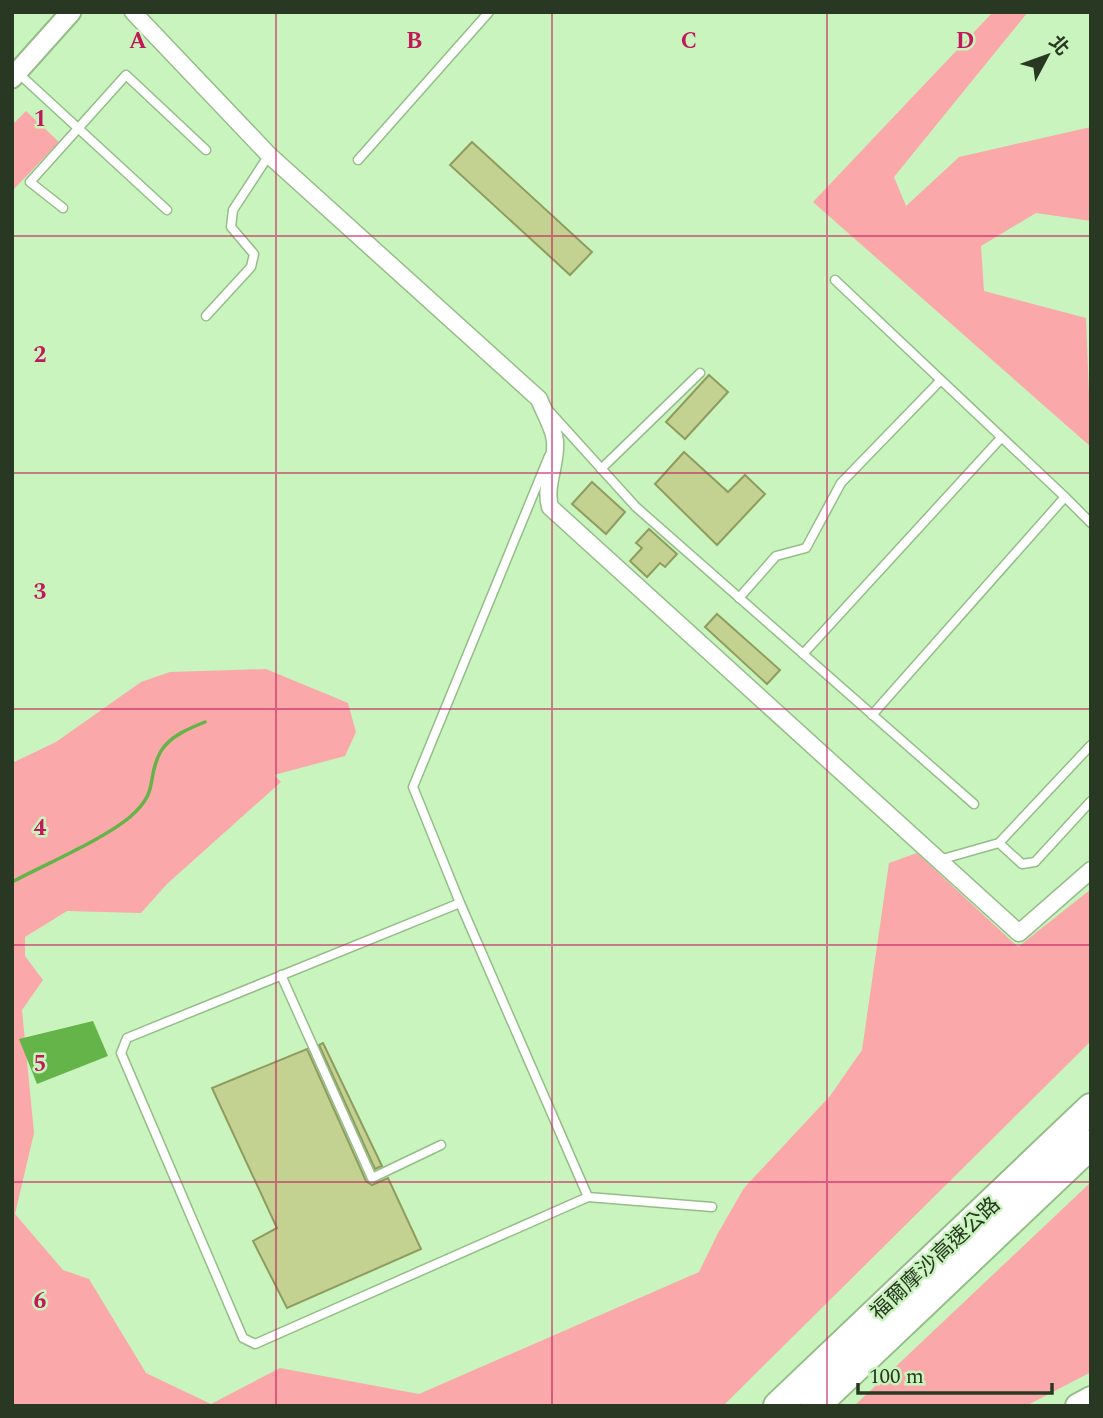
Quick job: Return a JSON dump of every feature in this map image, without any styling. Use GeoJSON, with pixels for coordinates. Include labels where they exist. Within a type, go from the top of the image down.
{"type":"FeatureCollection","features":[{"type":"Feature","properties":{"kind":"highway","name":"福爾摩沙高速公路"},"geometry":{"type":"LineString","coordinates":[[815,1406],[847,1358],[1091,1108]]}},
{"type":"Feature","properties":{"kind":"highway","name":"福爾摩沙高速公路"},"geometry":{"type":"LineString","coordinates":[[778,1406],[847,1358],[1091,1144]]}},
{"type":"Feature","properties":{"kind":"main road"},"geometry":{"type":"LineString","coordinates":[[1078,1406],[1091,1399]]}},
{"type":"Feature","properties":{"kind":"street"},"geometry":{"type":"LineString","coordinates":[[15,75],[71,12]]}},
{"type":"Feature","properties":{"kind":"street"},"geometry":{"type":"LineString","coordinates":[[133,12],[269,155],[539,399],[555,440],[551,480],[546,493],[550,507],[1019,933],[1091,870]]}},
{"type":"Feature","properties":{"kind":"lane"},"geometry":{"type":"LineString","coordinates":[[358,160],[489,12]]}},
{"type":"Feature","properties":{"kind":"lane"},"geometry":{"type":"LineString","coordinates":[[15,75],[167,210]]}},
{"type":"Feature","properties":{"kind":"lane"},"geometry":{"type":"LineString","coordinates":[[63,208],[30,182],[126,75],[206,150]]}},
{"type":"Feature","properties":{"kind":"lane"},"geometry":{"type":"LineString","coordinates":[[206,316],[251,267],[254,254],[231,227],[233,210],[269,155]]}},
{"type":"Feature","properties":{"kind":"lane"},"geometry":{"type":"LineString","coordinates":[[835,280],[939,382],[1091,523]]}},
{"type":"Feature","properties":{"kind":"lane"},"geometry":{"type":"LineString","coordinates":[[601,469],[700,373]]}},
{"type":"Feature","properties":{"kind":"lane"},"geometry":{"type":"LineString","coordinates":[[739,597],[776,556],[806,548],[841,483],[939,382]]}},
{"type":"Feature","properties":{"kind":"lane"},"geometry":{"type":"LineString","coordinates":[[539,399],[636,507],[974,804]]}},
{"type":"Feature","properties":{"kind":"lane"},"geometry":{"type":"LineString","coordinates":[[803,654],[1001,438]]}},
{"type":"Feature","properties":{"kind":"lane"},"geometry":{"type":"LineString","coordinates":[[555,440],[413,787],[460,903],[588,1197]]}},
{"type":"Feature","properties":{"kind":"lane"},"geometry":{"type":"LineString","coordinates":[[872,715],[1065,497]]}},
{"type":"Feature","properties":{"kind":"lane"},"geometry":{"type":"LineString","coordinates":[[939,860],[999,843],[1091,745]]}},
{"type":"Feature","properties":{"kind":"lane"},"geometry":{"type":"LineString","coordinates":[[999,843],[1022,864],[1035,862],[1091,801]]}},
{"type":"Feature","properties":{"kind":"lane"},"geometry":{"type":"LineString","coordinates":[[460,903],[127,1038],[121,1053],[243,1338],[255,1344],[588,1197],[712,1206]]}},
{"type":"Feature","properties":{"kind":"lane"},"geometry":{"type":"LineString","coordinates":[[281,975],[372,1178],[441,1145]]}},
{"type":"Feature","properties":{"kind":"shaded area"},"geometry":{"type":"Polygon","coordinates":[[[993,12],[1028,12],[894,177],[906,206],[959,157],[1091,127],[1091,221],[1036,213],[981,246],[984,291],[1086,318],[1091,447],[813,202],[993,12]]]}},
{"type":"Feature","properties":{"kind":"shaded area"},"geometry":{"type":"Polygon","coordinates":[[[26,111],[59,142],[12,191],[12,125],[26,111]]]}},
{"type":"Feature","properties":{"kind":"shaded area"},"geometry":{"type":"Polygon","coordinates":[[[266,669],[348,703],[356,732],[345,756],[274,775],[281,782],[167,884],[141,913],[67,911],[25,937],[25,956],[43,980],[22,1010],[34,1133],[15,1214],[63,1270],[89,1279],[146,1373],[211,1404],[280,1368],[419,1394],[699,1272],[744,1188],[830,1096],[862,1050],[889,863],[917,853],[1018,947],[1091,889],[1091,1041],[723,1406],[12,1406],[12,763],[56,742],[141,682],[170,672],[266,669]]]}},
{"type":"Feature","properties":{"kind":"shaded area"},"geometry":{"type":"Polygon","coordinates":[[[93,1021],[108,1056],[37,1084],[19,1039],[93,1021]]]}},
{"type":"Feature","properties":{"kind":"shaded area"},"geometry":{"type":"Polygon","coordinates":[[[1091,1182],[1091,1372],[1026,1406],[854,1406],[1091,1182]]]}},
{"type":"Feature","properties":{"kind":"building"},"geometry":{"type":"Polygon","coordinates":[[[472,142],[592,252],[570,275],[450,165],[472,142]]]}},
{"type":"Feature","properties":{"kind":"building"},"geometry":{"type":"Polygon","coordinates":[[[709,375],[728,392],[685,439],[666,422],[709,375]]]}},
{"type":"Feature","properties":{"kind":"building"},"geometry":{"type":"Polygon","coordinates":[[[684,452],[728,492],[745,475],[765,494],[717,545],[655,484],[684,452]]]}},
{"type":"Feature","properties":{"kind":"building"},"geometry":{"type":"Polygon","coordinates":[[[592,482],[625,512],[606,534],[572,504],[592,482]]]}},
{"type":"Feature","properties":{"kind":"building"},"geometry":{"type":"Polygon","coordinates":[[[649,529],[677,554],[665,567],[660,563],[647,577],[630,561],[642,548],[636,543],[649,529]]]}},
{"type":"Feature","properties":{"kind":"building"},"geometry":{"type":"Polygon","coordinates":[[[717,614],[780,670],[767,684],[705,627],[717,614]]]}},
{"type":"Feature","properties":{"kind":"building"},"geometry":{"type":"Polygon","coordinates":[[[323,1043],[382,1166],[375,1169],[319,1045],[323,1043]]]}},
{"type":"Feature","properties":{"kind":"building"},"geometry":{"type":"Polygon","coordinates":[[[307,1049],[366,1181],[372,1185],[388,1178],[421,1249],[287,1308],[253,1241],[277,1228],[212,1088],[307,1049]]]}},
{"type":"Feature","properties":{"kind":"waterway"},"geometry":{"type":"LineString","coordinates":[[12,882],[90,843],[130,817],[146,799],[161,751],[181,733],[205,722]]}}]}
